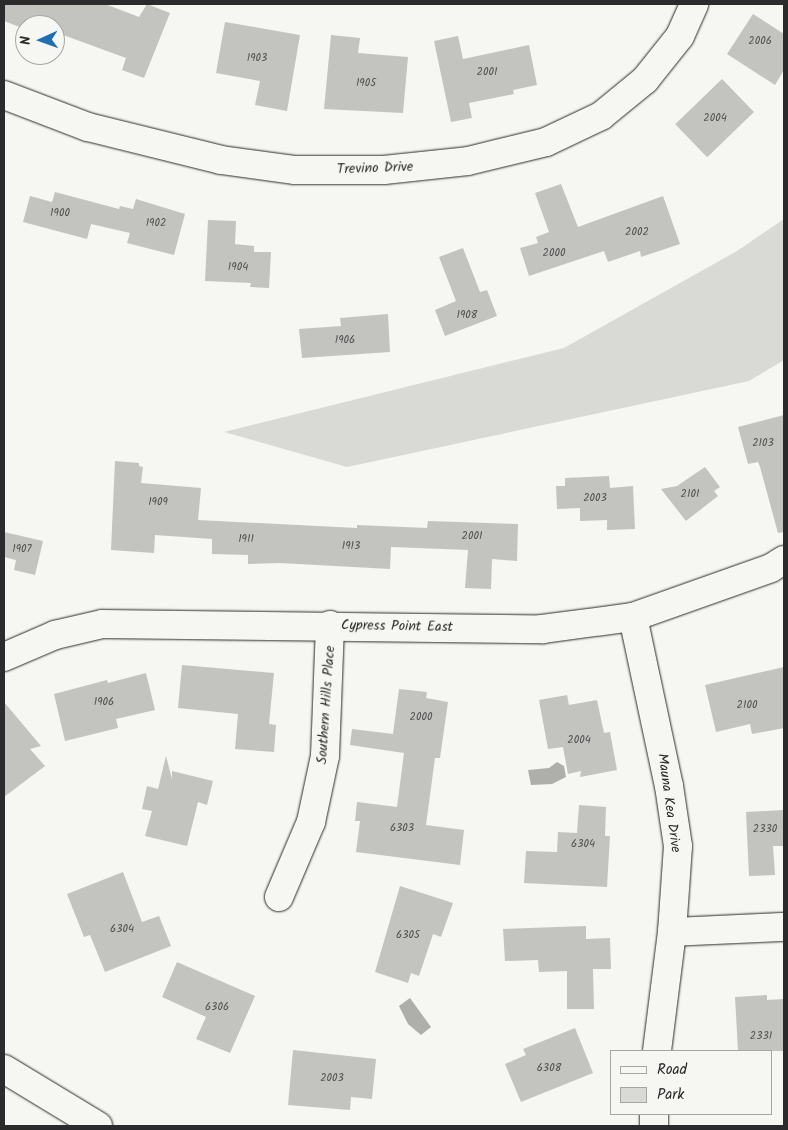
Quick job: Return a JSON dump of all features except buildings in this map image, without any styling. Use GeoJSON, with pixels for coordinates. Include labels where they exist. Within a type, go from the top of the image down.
{"type":"FeatureCollection","features":[{"type":"Feature","properties":{"kind":"street","name":"Trevino Drive"},"geometry":{"type":"LineString","coordinates":[[4,95],[88,127],[220,160],[295,170],[384,170],[468,162],[546,142],[601,116],[645,80],[680,36],[694,4]]}},
{"type":"Feature","properties":{"kind":"street","name":"Cypress Point East"},"geometry":{"type":"LineString","coordinates":[[4,657],[55,635],[102,624],[330,625],[542,629],[633,618],[771,568],[784,560]]}},
{"type":"Feature","properties":{"kind":"street","name":"Mauna Kea Drive"},"geometry":{"type":"LineString","coordinates":[[633,618],[669,786],[678,846],[672,932],[657,1050]]}},
{"type":"Feature","properties":{"kind":"street","name":"Southern Hills Place"},"geometry":{"type":"LineString","coordinates":[[279,897],[311,822],[325,756],[330,625]]}},
{"type":"Feature","properties":{"kind":"street"},"geometry":{"type":"LineString","coordinates":[[672,932],[784,927]]}},
{"type":"Feature","properties":{"kind":"street"},"geometry":{"type":"LineString","coordinates":[[4,1069],[98,1126]]}},
{"type":"Feature","properties":{"kind":"green space"},"geometry":{"type":"Polygon","coordinates":[[[784,219],[784,360],[749,381],[347,467],[224,432],[564,348],[737,251],[784,219]]]}},
{"type":"Feature","properties":{"kind":"shaded area"},"geometry":{"type":"Polygon","coordinates":[[[557,762],[564,766],[566,777],[552,784],[531,785],[528,770],[549,768],[557,762]]]}},
{"type":"Feature","properties":{"kind":"shaded area"},"geometry":{"type":"Polygon","coordinates":[[[410,998],[431,1027],[421,1035],[408,1024],[399,1006],[410,998]]]}}]}
